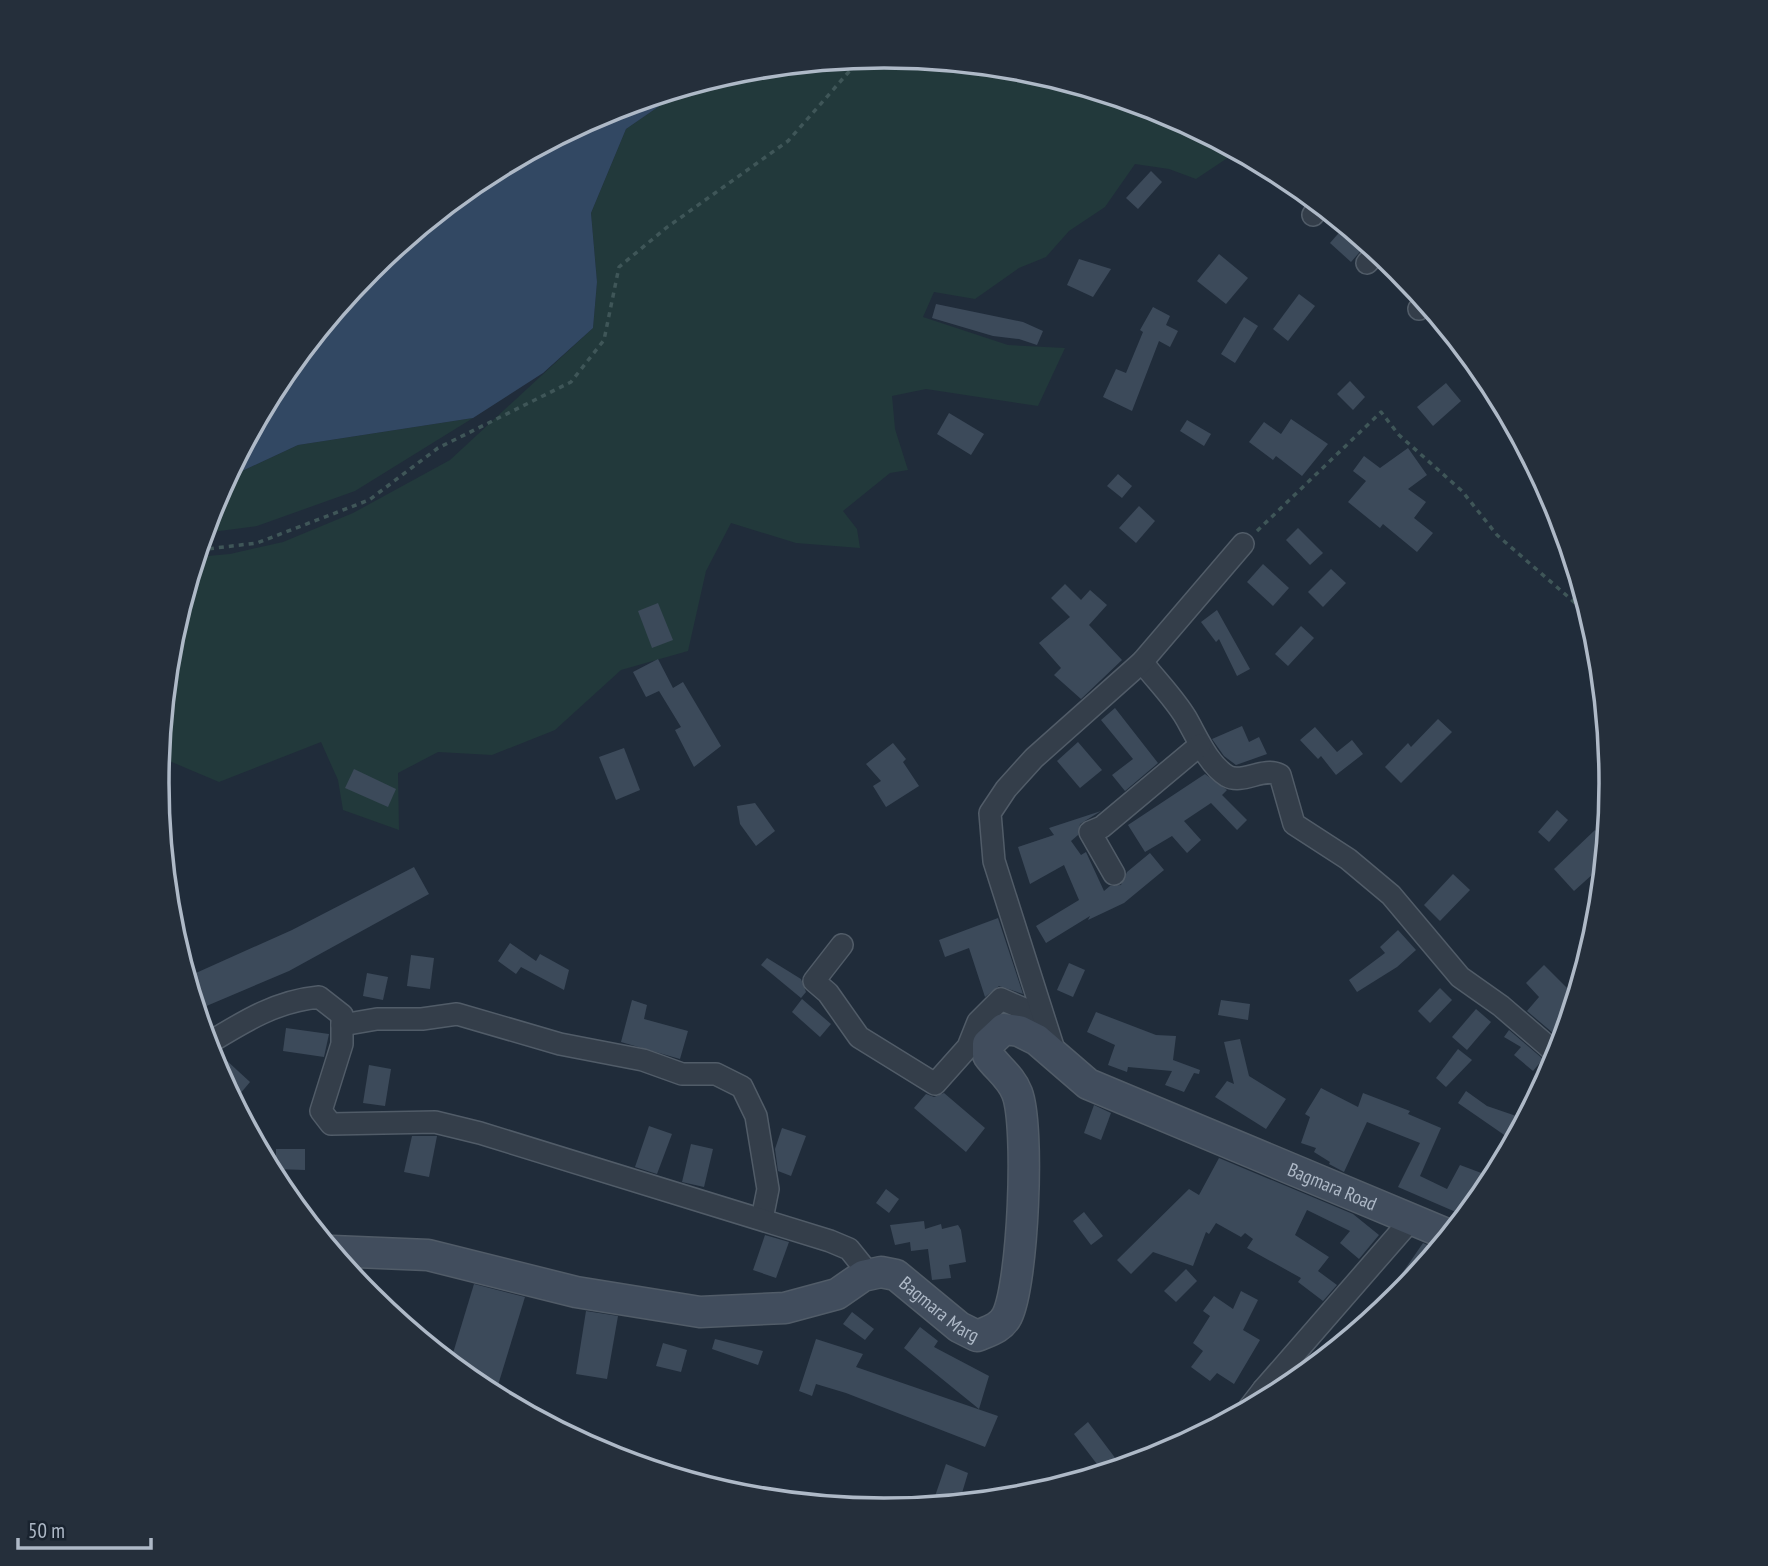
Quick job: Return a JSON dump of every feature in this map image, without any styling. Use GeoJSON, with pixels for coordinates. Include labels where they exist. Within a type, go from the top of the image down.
{"type":"FeatureCollection","features":[{"type":"Feature","properties":{"kind":"main road","name":"Bagmara Marg"},"geometry":{"type":"LineString","coordinates":[[345,1252],[428,1255],[576,1292],[701,1312],[785,1308],[837,1294],[870,1275],[881,1272],[896,1275],[959,1327],[977,1336],[995,1329],[1007,1318],[1019,1248],[1024,1124],[1017,1093],[1009,1077],[988,1055],[988,1044],[1004,1029],[1019,1031],[1037,1040],[1088,1084],[1215,1137]]}},
{"type":"Feature","properties":{"kind":"main road","name":"Bagmara Road"},"geometry":{"type":"LineString","coordinates":[[1215,1137],[1440,1232]]}},
{"type":"Feature","properties":{"kind":"street"},"geometry":{"type":"LineString","coordinates":[[1056,1056],[994,861],[990,813],[1006,789],[1034,758],[1142,662],[1243,544]]}},
{"type":"Feature","properties":{"kind":"street"},"geometry":{"type":"LineString","coordinates":[[1142,662],[1185,717],[1200,745],[1226,775],[1234,778],[1270,771],[1280,775],[1294,824],[1348,859],[1391,895],[1460,977],[1501,1006],[1548,1046]]}},
{"type":"Feature","properties":{"kind":"street"},"geometry":{"type":"LineString","coordinates":[[1114,874],[1090,832],[1102,827],[1200,745]]}},
{"type":"Feature","properties":{"kind":"street"},"geometry":{"type":"LineString","coordinates":[[842,945],[814,981],[828,993],[859,1037],[935,1084],[968,1047],[978,1022],[1001,999],[1024,1009],[1056,1056]]}},
{"type":"Feature","properties":{"kind":"street"},"geometry":{"type":"LineString","coordinates":[[217,1038],[244,1021],[291,1000],[318,997],[342,1015],[342,1044],[321,1111],[331,1124],[435,1122],[762,1219],[849,1249],[870,1275]]}},
{"type":"Feature","properties":{"kind":"street"},"geometry":{"type":"LineString","coordinates":[[342,1025],[377,1019],[422,1019],[457,1014],[560,1044],[643,1060],[682,1074],[716,1074],[742,1087],[756,1116],[768,1189],[762,1219]]}},
{"type":"Feature","properties":{"kind":"street"},"geometry":{"type":"LineString","coordinates":[[1281,1377],[1410,1221]]}},
{"type":"Feature","properties":{"kind":"path"},"geometry":{"type":"LineString","coordinates":[[209,549],[257,543],[369,500],[438,447],[571,382],[604,340],[619,267],[666,228],[788,141],[851,69]]}},
{"type":"Feature","properties":{"kind":"path"},"geometry":{"type":"LineString","coordinates":[[1243,544],[1381,412],[1399,435],[1462,491],[1497,535],[1575,603]]}},
{"type":"Feature","properties":{"kind":"green space"},"geometry":{"type":"Polygon","coordinates":[[[837,70],[931,70],[1023,82],[1114,106],[1158,123],[1229,157],[1196,179],[1169,169],[1135,164],[1105,207],[1069,231],[1046,257],[1019,268],[975,299],[934,292],[923,317],[1008,345],[1065,348],[1038,406],[926,389],[892,396],[895,429],[908,470],[890,473],[843,511],[857,529],[860,548],[796,543],[731,523],[706,571],[688,651],[621,670],[555,730],[492,755],[438,752],[398,773],[399,830],[343,810],[338,780],[321,742],[219,782],[170,761],[175,690],[183,644],[206,556],[230,554],[283,542],[353,513],[450,460],[593,328],[597,282],[591,213],[626,129],[663,103],[745,82],[837,70]]]}},
{"type":"Feature","properties":{"kind":"green space"},"geometry":{"type":"Polygon","coordinates":[[[473,418],[355,491],[257,526],[215,532],[241,472],[298,445],[473,418]]]}},
{"type":"Feature","properties":{"kind":"water"},"geometry":{"type":"Polygon","coordinates":[[[663,103],[626,129],[591,213],[597,282],[593,328],[543,373],[473,418],[298,445],[241,472],[265,426],[317,348],[379,278],[413,246],[449,216],[527,164],[610,123],[663,103]]]}},
{"type":"Feature","properties":{"kind":"building"},"geometry":{"type":"Polygon","coordinates":[[[1151,171],[1162,182],[1138,209],[1126,198],[1151,171]]]}},
{"type":"Feature","properties":{"kind":"building"},"geometry":{"type":"Polygon","coordinates":[[[1339,233],[1360,251],[1351,262],[1330,243],[1339,233]]]}},
{"type":"Feature","properties":{"kind":"building"},"geometry":{"type":"Polygon","coordinates":[[[1219,254],[1248,278],[1226,304],[1197,281],[1219,254]]]}},
{"type":"Feature","properties":{"kind":"building"},"geometry":{"type":"Polygon","coordinates":[[[1079,259],[1111,269],[1093,297],[1067,285],[1079,259]]]}},
{"type":"Feature","properties":{"kind":"building"},"geometry":{"type":"Polygon","coordinates":[[[1299,294],[1315,306],[1288,341],[1273,329],[1299,294]]]}},
{"type":"Feature","properties":{"kind":"building"},"geometry":{"type":"Polygon","coordinates":[[[936,304],[1023,322],[1043,331],[1037,345],[1019,339],[993,336],[932,318],[936,304]]]}},
{"type":"Feature","properties":{"kind":"building"},"geometry":{"type":"Polygon","coordinates":[[[1153,307],[1170,316],[1166,325],[1178,331],[1170,347],[1159,341],[1132,411],[1103,397],[1116,369],[1126,373],[1143,332],[1140,330],[1153,307]]]}},
{"type":"Feature","properties":{"kind":"building"},"geometry":{"type":"Polygon","coordinates":[[[1244,317],[1258,326],[1235,363],[1221,354],[1244,317]]]}},
{"type":"Feature","properties":{"kind":"building"},"geometry":{"type":"Polygon","coordinates":[[[1350,381],[1365,397],[1353,410],[1337,394],[1350,381]]]}},
{"type":"Feature","properties":{"kind":"building"},"geometry":{"type":"Polygon","coordinates":[[[1446,383],[1461,401],[1433,426],[1417,407],[1446,383]]]}},
{"type":"Feature","properties":{"kind":"building"},"geometry":{"type":"Polygon","coordinates":[[[949,413],[984,434],[971,455],[937,434],[949,413]]]}},
{"type":"Feature","properties":{"kind":"building"},"geometry":{"type":"Polygon","coordinates":[[[1291,419],[1328,444],[1302,476],[1276,456],[1273,460],[1249,442],[1264,422],[1281,434],[1291,419]]]}},
{"type":"Feature","properties":{"kind":"building"},"geometry":{"type":"Polygon","coordinates":[[[1187,420],[1211,434],[1204,446],[1180,431],[1187,420]]]}},
{"type":"Feature","properties":{"kind":"building"},"geometry":{"type":"Polygon","coordinates":[[[1408,448],[1427,475],[1408,489],[1426,502],[1414,518],[1433,533],[1417,552],[1383,524],[1380,528],[1348,502],[1366,481],[1353,471],[1364,456],[1380,468],[1408,448]]]}},
{"type":"Feature","properties":{"kind":"building"},"geometry":{"type":"Polygon","coordinates":[[[1118,474],[1132,486],[1122,498],[1107,486],[1118,474]]]}},
{"type":"Feature","properties":{"kind":"building"},"geometry":{"type":"Polygon","coordinates":[[[1139,506],[1155,521],[1136,543],[1119,528],[1139,506]]]}},
{"type":"Feature","properties":{"kind":"building"},"geometry":{"type":"Polygon","coordinates":[[[1298,528],[1323,553],[1310,565],[1286,540],[1298,528]]]}},
{"type":"Feature","properties":{"kind":"building"},"geometry":{"type":"Polygon","coordinates":[[[1263,564],[1289,588],[1273,606],[1247,582],[1263,564]]]}},
{"type":"Feature","properties":{"kind":"building"},"geometry":{"type":"Polygon","coordinates":[[[1331,569],[1346,583],[1323,607],[1308,592],[1331,569]]]}},
{"type":"Feature","properties":{"kind":"building"},"geometry":{"type":"Polygon","coordinates":[[[1065,584],[1081,600],[1090,590],[1107,605],[1089,625],[1122,660],[1081,699],[1054,675],[1061,668],[1039,643],[1070,617],[1051,598],[1065,584]]]}},
{"type":"Feature","properties":{"kind":"building"},"geometry":{"type":"Polygon","coordinates":[[[658,603],[673,640],[652,648],[638,611],[658,603]]]}},
{"type":"Feature","properties":{"kind":"building"},"geometry":{"type":"Polygon","coordinates":[[[1217,610],[1250,669],[1237,676],[1219,639],[1216,642],[1201,622],[1217,610]]]}},
{"type":"Feature","properties":{"kind":"building"},"geometry":{"type":"Polygon","coordinates":[[[1301,626],[1314,638],[1288,666],[1275,654],[1301,626]]]}},
{"type":"Feature","properties":{"kind":"building"},"geometry":{"type":"Polygon","coordinates":[[[658,659],[673,688],[683,682],[721,746],[694,767],[675,730],[681,727],[659,691],[646,697],[633,672],[658,659]]]}},
{"type":"Feature","properties":{"kind":"building"},"geometry":{"type":"Polygon","coordinates":[[[1115,708],[1158,763],[1125,791],[1112,775],[1133,759],[1101,720],[1115,708]]]}},
{"type":"Feature","properties":{"kind":"building"},"geometry":{"type":"Polygon","coordinates":[[[1438,719],[1452,732],[1401,783],[1385,767],[1408,743],[1411,747],[1438,719]]]}},
{"type":"Feature","properties":{"kind":"building"},"geometry":{"type":"Polygon","coordinates":[[[1242,726],[1249,742],[1259,737],[1267,754],[1236,765],[1224,756],[1212,739],[1242,726]]]}},
{"type":"Feature","properties":{"kind":"building"},"geometry":{"type":"Polygon","coordinates":[[[1315,727],[1337,752],[1352,740],[1363,754],[1336,775],[1321,756],[1318,759],[1300,740],[1315,727]]]}},
{"type":"Feature","properties":{"kind":"building"},"geometry":{"type":"Polygon","coordinates":[[[1078,742],[1102,770],[1080,788],[1057,761],[1078,742]]]}},
{"type":"Feature","properties":{"kind":"building"},"geometry":{"type":"Polygon","coordinates":[[[893,743],[906,759],[903,762],[919,786],[886,807],[873,786],[881,781],[866,764],[893,743]]]}},
{"type":"Feature","properties":{"kind":"building"},"geometry":{"type":"Polygon","coordinates":[[[624,748],[640,790],[616,800],[599,757],[624,748]]]}},
{"type":"Feature","properties":{"kind":"building"},"geometry":{"type":"Polygon","coordinates":[[[354,769],[396,789],[388,807],[345,788],[354,769]]]}},
{"type":"Feature","properties":{"kind":"building"},"geometry":{"type":"Polygon","coordinates":[[[1205,774],[1227,790],[1222,795],[1247,820],[1237,830],[1211,803],[1184,821],[1201,840],[1187,853],[1172,836],[1145,852],[1128,825],[1205,774]]]}},
{"type":"Feature","properties":{"kind":"building"},"geometry":{"type":"Polygon","coordinates":[[[755,803],[775,831],[756,846],[740,824],[737,806],[755,803]]]}},
{"type":"Feature","properties":{"kind":"building"},"geometry":{"type":"Polygon","coordinates":[[[1557,810],[1568,820],[1549,842],[1538,832],[1557,810]]]}},
{"type":"Feature","properties":{"kind":"building"},"geometry":{"type":"Polygon","coordinates":[[[1101,811],[1080,824],[1078,835],[1071,841],[1081,855],[1086,852],[1104,891],[1110,886],[1121,885],[1127,872],[1150,853],[1164,870],[1124,903],[1088,920],[1090,916],[1046,943],[1036,926],[1079,900],[1064,865],[1030,884],[1018,847],[1054,835],[1049,828],[1101,811]]]}},
{"type":"Feature","properties":{"kind":"building"},"geometry":{"type":"Polygon","coordinates":[[[1595,830],[1597,832],[1593,874],[1574,891],[1554,869],[1595,830]]]}},
{"type":"Feature","properties":{"kind":"building"},"geometry":{"type":"Polygon","coordinates":[[[414,867],[429,894],[289,971],[205,1007],[196,973],[292,930],[414,867]]]}},
{"type":"Feature","properties":{"kind":"building"},"geometry":{"type":"Polygon","coordinates":[[[1453,874],[1470,890],[1440,921],[1424,905],[1453,874]]]}},
{"type":"Feature","properties":{"kind":"building"},"geometry":{"type":"Polygon","coordinates":[[[998,918],[1023,994],[999,986],[985,997],[969,948],[945,957],[939,940],[998,918]]]}},
{"type":"Feature","properties":{"kind":"building"},"geometry":{"type":"Polygon","coordinates":[[[1398,930],[1416,950],[1397,967],[1357,992],[1349,980],[1385,953],[1380,947],[1398,930]]]}},
{"type":"Feature","properties":{"kind":"building"},"geometry":{"type":"Polygon","coordinates":[[[510,943],[536,961],[540,954],[569,970],[564,990],[521,967],[516,974],[498,961],[510,943]]]}},
{"type":"Feature","properties":{"kind":"building"},"geometry":{"type":"Polygon","coordinates":[[[411,955],[434,958],[430,989],[407,986],[411,955]]]}},
{"type":"Feature","properties":{"kind":"building"},"geometry":{"type":"Polygon","coordinates":[[[767,958],[801,979],[806,992],[801,998],[761,965],[767,958]]]}},
{"type":"Feature","properties":{"kind":"building"},"geometry":{"type":"Polygon","coordinates":[[[1069,963],[1085,970],[1073,997],[1057,990],[1069,963]]]}},
{"type":"Feature","properties":{"kind":"building"},"geometry":{"type":"Polygon","coordinates":[[[1544,965],[1568,989],[1553,1033],[1527,1011],[1539,997],[1526,983],[1544,965]]]}},
{"type":"Feature","properties":{"kind":"building"},"geometry":{"type":"Polygon","coordinates":[[[367,973],[388,977],[383,1000],[363,996],[367,973]]]}},
{"type":"Feature","properties":{"kind":"building"},"geometry":{"type":"Polygon","coordinates":[[[1440,988],[1452,1000],[1430,1023],[1418,1011],[1440,988]]]}},
{"type":"Feature","properties":{"kind":"building"},"geometry":{"type":"Polygon","coordinates":[[[802,999],[831,1024],[820,1037],[792,1012],[802,999]]]}},
{"type":"Feature","properties":{"kind":"building"},"geometry":{"type":"Polygon","coordinates":[[[632,1000],[647,1005],[644,1019],[688,1031],[680,1059],[621,1042],[632,1000]]]}},
{"type":"Feature","properties":{"kind":"building"},"geometry":{"type":"Polygon","coordinates":[[[1221,1000],[1250,1004],[1248,1020],[1218,1015],[1221,1000]]]}},
{"type":"Feature","properties":{"kind":"building"},"geometry":{"type":"Polygon","coordinates":[[[1476,1009],[1491,1022],[1467,1050],[1452,1037],[1476,1009]]]}},
{"type":"Feature","properties":{"kind":"building"},"geometry":{"type":"Polygon","coordinates":[[[1096,1012],[1156,1035],[1176,1036],[1173,1060],[1200,1070],[1199,1074],[1194,1073],[1184,1092],[1165,1085],[1172,1071],[1128,1067],[1127,1072],[1108,1065],[1115,1045],[1087,1032],[1096,1012]]]}},
{"type":"Feature","properties":{"kind":"building"},"geometry":{"type":"Polygon","coordinates":[[[286,1028],[329,1034],[324,1057],[283,1051],[286,1028]]]}},
{"type":"Feature","properties":{"kind":"building"},"geometry":{"type":"Polygon","coordinates":[[[1509,1030],[1543,1059],[1533,1071],[1514,1055],[1521,1047],[1504,1037],[1509,1030]]]}},
{"type":"Feature","properties":{"kind":"building"},"geometry":{"type":"Polygon","coordinates":[[[1240,1039],[1249,1076],[1286,1099],[1266,1129],[1215,1097],[1227,1081],[1234,1084],[1224,1042],[1240,1039]]]}},
{"type":"Feature","properties":{"kind":"building"},"geometry":{"type":"Polygon","coordinates":[[[1458,1049],[1472,1060],[1446,1087],[1436,1078],[1458,1049]]]}},
{"type":"Feature","properties":{"kind":"building"},"geometry":{"type":"Polygon","coordinates":[[[225,1059],[250,1082],[240,1093],[225,1059]]]}},
{"type":"Feature","properties":{"kind":"building"},"geometry":{"type":"Polygon","coordinates":[[[369,1065],[391,1069],[385,1106],[363,1103],[369,1065]]]}},
{"type":"Feature","properties":{"kind":"building"},"geometry":{"type":"Polygon","coordinates":[[[1321,1088],[1358,1107],[1363,1093],[1410,1111],[1408,1114],[1441,1128],[1420,1176],[1447,1189],[1460,1165],[1482,1173],[1455,1212],[1398,1187],[1420,1143],[1367,1122],[1344,1172],[1314,1152],[1316,1148],[1301,1143],[1310,1117],[1305,1114],[1321,1088]]]}},
{"type":"Feature","properties":{"kind":"building"},"geometry":{"type":"Polygon","coordinates":[[[1466,1091],[1487,1106],[1516,1116],[1505,1136],[1458,1103],[1466,1091]]]}},
{"type":"Feature","properties":{"kind":"building"},"geometry":{"type":"Polygon","coordinates":[[[944,1093],[985,1128],[966,1152],[914,1108],[926,1094],[934,1097],[944,1093]]]}},
{"type":"Feature","properties":{"kind":"building"},"geometry":{"type":"Polygon","coordinates":[[[1094,1105],[1111,1113],[1101,1140],[1084,1133],[1094,1105]]]}},
{"type":"Feature","properties":{"kind":"building"},"geometry":{"type":"Polygon","coordinates":[[[649,1126],[672,1134],[657,1174],[635,1167],[649,1126]]]}},
{"type":"Feature","properties":{"kind":"building"},"geometry":{"type":"Polygon","coordinates":[[[782,1128],[806,1136],[791,1176],[778,1171],[775,1149],[782,1128]]]}},
{"type":"Feature","properties":{"kind":"building"},"geometry":{"type":"Polygon","coordinates":[[[412,1136],[437,1136],[429,1177],[404,1172],[412,1136]]]}},
{"type":"Feature","properties":{"kind":"building"},"geometry":{"type":"Polygon","coordinates":[[[691,1144],[713,1149],[704,1187],[682,1182],[691,1144]]]}},
{"type":"Feature","properties":{"kind":"building"},"geometry":{"type":"Polygon","coordinates":[[[276,1149],[305,1149],[305,1170],[283,1169],[276,1158],[276,1149]]]}},
{"type":"Feature","properties":{"kind":"building"},"geometry":{"type":"Polygon","coordinates":[[[1219,1158],[1353,1214],[1379,1235],[1359,1259],[1340,1243],[1350,1231],[1307,1210],[1295,1235],[1329,1257],[1318,1271],[1337,1285],[1323,1301],[1298,1282],[1301,1278],[1247,1248],[1253,1239],[1245,1233],[1241,1237],[1216,1223],[1209,1234],[1206,1232],[1193,1266],[1153,1252],[1131,1274],[1117,1260],[1189,1189],[1199,1195],[1219,1158]]]}},
{"type":"Feature","properties":{"kind":"building"},"geometry":{"type":"Polygon","coordinates":[[[886,1189],[899,1199],[889,1213],[876,1203],[886,1189]]]}},
{"type":"Feature","properties":{"kind":"building"},"geometry":{"type":"Polygon","coordinates":[[[1084,1212],[1103,1236],[1091,1245],[1073,1221],[1084,1212]]]}},
{"type":"Feature","properties":{"kind":"building"},"geometry":{"type":"Polygon","coordinates":[[[924,1221],[925,1229],[941,1224],[942,1229],[958,1225],[961,1230],[966,1262],[949,1265],[951,1278],[932,1280],[928,1249],[911,1251],[910,1242],[895,1245],[890,1225],[924,1221]]]}},
{"type":"Feature","properties":{"kind":"building"},"geometry":{"type":"Polygon","coordinates":[[[765,1235],[789,1242],[776,1278],[753,1270],[765,1235]]]}},
{"type":"Feature","properties":{"kind":"building"},"geometry":{"type":"Polygon","coordinates":[[[1423,1243],[1428,1245],[1421,1254],[1400,1276],[1423,1243]]]}},
{"type":"Feature","properties":{"kind":"building"},"geometry":{"type":"Polygon","coordinates":[[[1186,1269],[1197,1281],[1176,1302],[1164,1291],[1186,1269]]]}},
{"type":"Feature","properties":{"kind":"building"},"geometry":{"type":"Polygon","coordinates":[[[474,1284],[525,1297],[498,1384],[453,1353],[474,1284]]]}},
{"type":"Feature","properties":{"kind":"building"},"geometry":{"type":"Polygon","coordinates":[[[1241,1291],[1258,1300],[1243,1330],[1260,1340],[1234,1384],[1217,1373],[1210,1381],[1191,1367],[1203,1351],[1193,1343],[1210,1316],[1203,1311],[1214,1296],[1233,1309],[1241,1291]]]}},
{"type":"Feature","properties":{"kind":"building"},"geometry":{"type":"Polygon","coordinates":[[[586,1311],[618,1316],[607,1379],[576,1374],[586,1311]]]}},
{"type":"Feature","properties":{"kind":"building"},"geometry":{"type":"Polygon","coordinates":[[[852,1312],[874,1329],[865,1340],[843,1324],[852,1312]]]}},
{"type":"Feature","properties":{"kind":"building"},"geometry":{"type":"Polygon","coordinates":[[[920,1327],[938,1341],[934,1347],[989,1376],[979,1409],[904,1348],[920,1327]]]}},
{"type":"Feature","properties":{"kind":"building"},"geometry":{"type":"Polygon","coordinates":[[[715,1339],[763,1351],[758,1365],[712,1349],[715,1339]]]}},
{"type":"Feature","properties":{"kind":"building"},"geometry":{"type":"Polygon","coordinates":[[[816,1339],[863,1354],[856,1367],[998,1416],[985,1447],[846,1393],[816,1384],[812,1396],[799,1391],[816,1339]]]}},
{"type":"Feature","properties":{"kind":"building"},"geometry":{"type":"Polygon","coordinates":[[[663,1343],[687,1350],[681,1372],[656,1366],[663,1343]]]}},
{"type":"Feature","properties":{"kind":"building"},"geometry":{"type":"Polygon","coordinates":[[[1088,1422],[1116,1459],[1097,1465],[1074,1434],[1088,1422]]]}},
{"type":"Feature","properties":{"kind":"building"},"geometry":{"type":"Polygon","coordinates":[[[946,1464],[968,1473],[962,1493],[935,1496],[946,1464]]]}}]}
